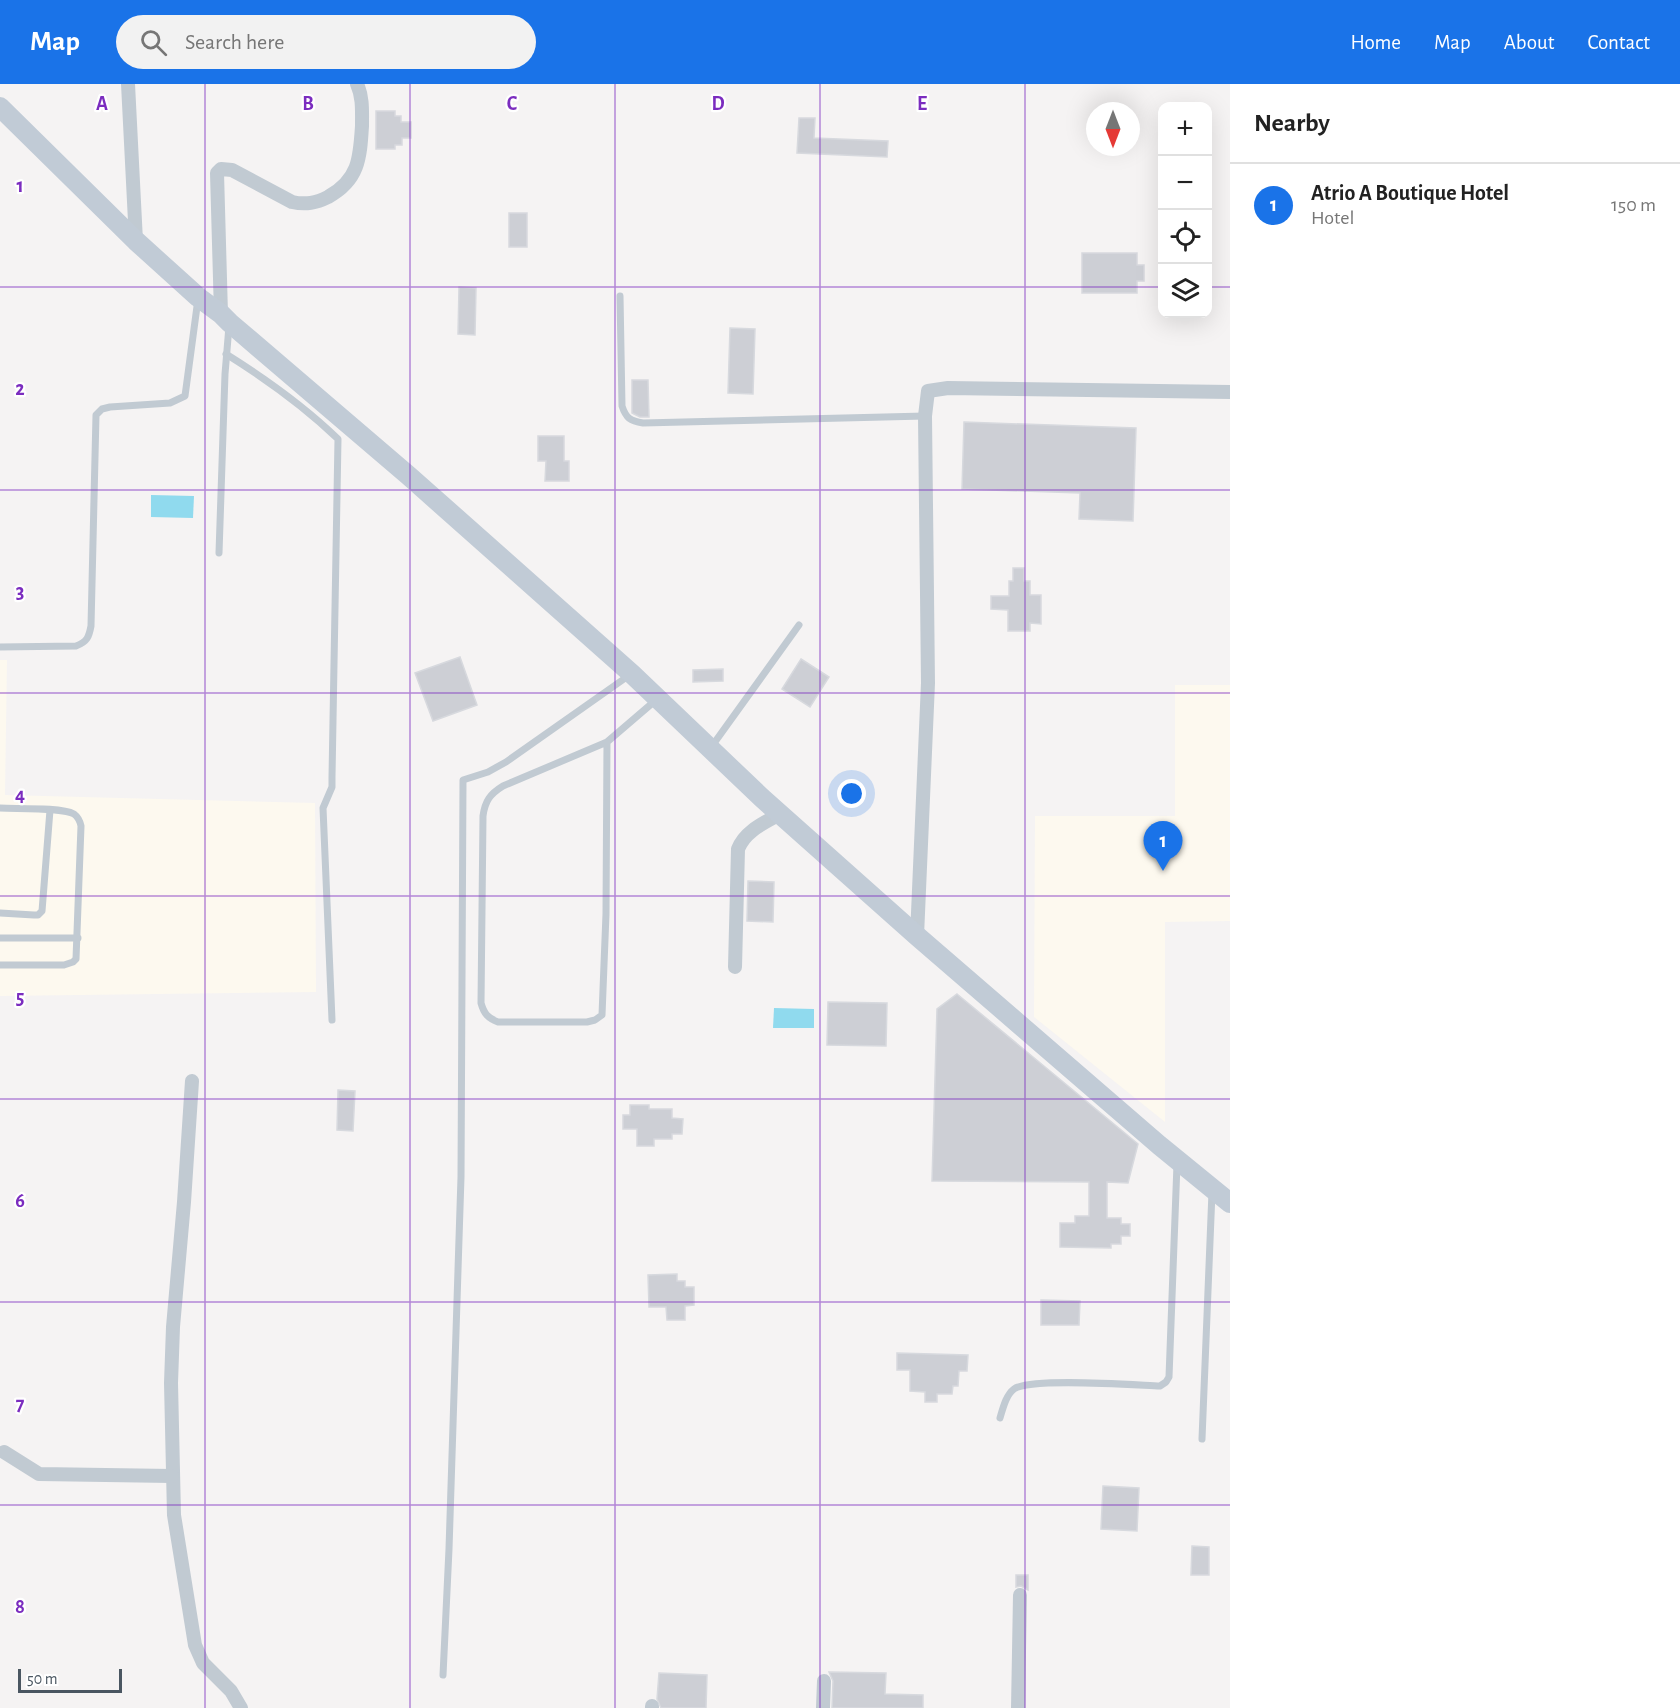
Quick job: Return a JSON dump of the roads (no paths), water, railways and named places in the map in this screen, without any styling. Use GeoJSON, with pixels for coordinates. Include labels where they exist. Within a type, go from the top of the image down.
{"type":"FeatureCollection","features":[{"type":"Feature","properties":{"kind":"main road"},"geometry":{"type":"LineString","coordinates":[[0,107],[136,241],[198,297],[409,476],[632,674],[780,814],[916,936],[1230,1203]]}},
{"type":"Feature","properties":{"kind":"street"},"geometry":{"type":"LineString","coordinates":[[128,84],[136,241]]}},
{"type":"Feature","properties":{"kind":"street"},"geometry":{"type":"LineString","coordinates":[[226,319],[217,173],[221,169],[232,170],[292,202],[303,204],[322,200],[337,192],[351,180],[359,157],[362,107],[357,84]]}},
{"type":"Feature","properties":{"kind":"street"},"geometry":{"type":"LineString","coordinates":[[916,936],[928,683],[925,416],[928,391],[948,388],[1230,392]]}},
{"type":"Feature","properties":{"kind":"street"},"geometry":{"type":"LineString","coordinates":[[735,967],[738,849],[742,840],[749,833],[780,814]]}},
{"type":"Feature","properties":{"kind":"street"},"geometry":{"type":"LineString","coordinates":[[192,1081],[173,1327],[171,1383],[174,1515],[195,1645],[203,1663],[231,1690],[242,1708]]}},
{"type":"Feature","properties":{"kind":"street"},"geometry":{"type":"LineString","coordinates":[[4,1452],[39,1474],[172,1476]]}},
{"type":"Feature","properties":{"kind":"street"},"geometry":{"type":"LineString","coordinates":[[1018,1708],[1020,1595]]}},
{"type":"Feature","properties":{"kind":"street"},"geometry":{"type":"LineString","coordinates":[[823,1708],[824,1681]]}},
{"type":"Feature","properties":{"kind":"lane"},"geometry":{"type":"LineString","coordinates":[[620,296],[622,406],[626,417],[632,421],[643,423],[925,416]]}},
{"type":"Feature","properties":{"kind":"lane"},"geometry":{"type":"LineString","coordinates":[[0,647],[76,646],[89,638],[96,415],[102,409],[110,407],[170,403],[185,396],[198,297]]}},
{"type":"Feature","properties":{"kind":"lane"},"geometry":{"type":"LineString","coordinates":[[219,553],[226,319]]}},
{"type":"Feature","properties":{"kind":"lane"},"geometry":{"type":"LineString","coordinates":[[226,354],[271,383],[338,439],[332,787],[323,808],[332,1020]]}},
{"type":"Feature","properties":{"kind":"lane"},"geometry":{"type":"LineString","coordinates":[[711,748],[799,625]]}},
{"type":"Feature","properties":{"kind":"lane"},"geometry":{"type":"LineString","coordinates":[[443,1675],[461,1177],[463,780],[480,775],[506,762],[632,674]]}},
{"type":"Feature","properties":{"kind":"lane"},"geometry":{"type":"LineString","coordinates":[[607,742],[602,1015],[596,1020],[587,1022],[498,1022],[489,1018],[481,1003],[485,804],[492,793],[503,786],[607,742],[658,699]]}},
{"type":"Feature","properties":{"kind":"lane"},"geometry":{"type":"LineString","coordinates":[[0,808],[64,811],[75,815],[80,821],[76,959],[64,965],[0,965]]}},
{"type":"Feature","properties":{"kind":"lane"},"geometry":{"type":"LineString","coordinates":[[0,914],[38,915],[42,911],[50,810]]}},
{"type":"Feature","properties":{"kind":"lane"},"geometry":{"type":"LineString","coordinates":[[0,938],[78,938]]}},
{"type":"Feature","properties":{"kind":"lane"},"geometry":{"type":"LineString","coordinates":[[1000,1418],[1012,1390],[1019,1386],[1053,1383],[1160,1386],[1166,1383],[1169,1377],[1178,1161]]}},
{"type":"Feature","properties":{"kind":"lane"},"geometry":{"type":"LineString","coordinates":[[1202,1439],[1213,1190]]}},
{"type":"Feature","properties":{"kind":"water"},"geometry":{"type":"Polygon","coordinates":[[[151,495],[194,496],[193,518],[151,517],[151,495]]]}},
{"type":"Feature","properties":{"kind":"water"},"geometry":{"type":"Polygon","coordinates":[[[774,1008],[814,1009],[814,1028],[773,1028],[774,1008]]]}},
{"type":"Feature","properties":{"kind":"place","name":"Atrio A Boutique Hotel"},"geometry":{"type":"Point","coordinates":[1163,871]}}]}
